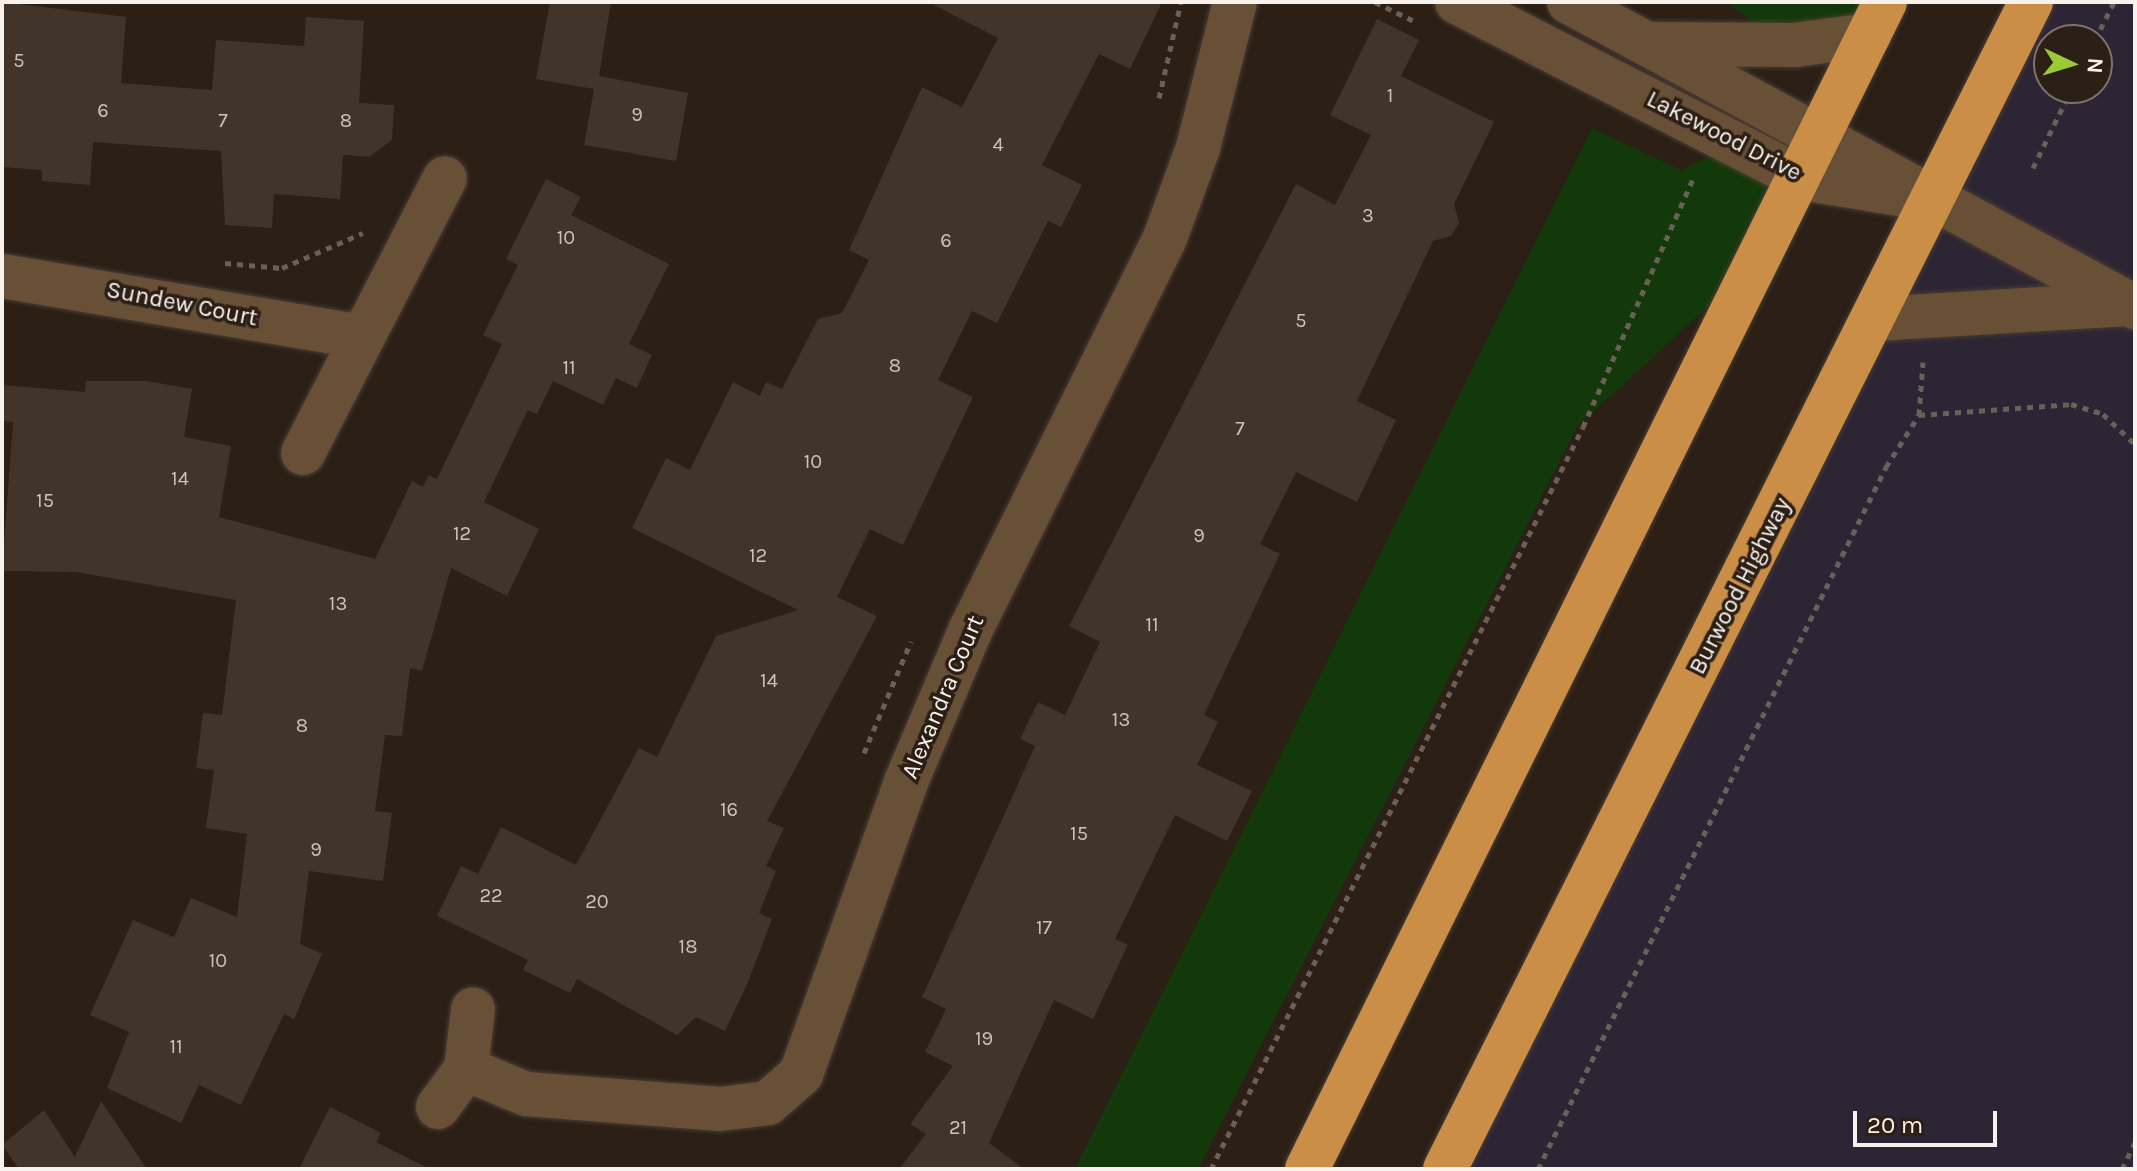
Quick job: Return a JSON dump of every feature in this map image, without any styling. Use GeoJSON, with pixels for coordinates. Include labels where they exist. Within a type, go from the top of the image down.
{"type":"FeatureCollection","features":[{"type":"Feature","properties":{"kind":"highway","name":"Burwood Highway"},"geometry":{"type":"LineString","coordinates":[[1445,1169],[1875,319],[1930,200],[2031,2]]}},
{"type":"Feature","properties":{"kind":"highway"},"geometry":{"type":"LineString","coordinates":[[1307,1169],[1801,178],[1877,18]]}},
{"type":"Feature","properties":{"kind":"street","name":"Alexandra Court"},"geometry":{"type":"LineString","coordinates":[[466,1069],[526,1094],[720,1109],[768,1103],[801,1074],[906,782],[971,629],[1165,238],[1198,148],[1235,2]]}},
{"type":"Feature","properties":{"kind":"street","name":"Lakewood Drive"},"geometry":{"type":"LineString","coordinates":[[1457,2],[1801,178],[1930,200]]}},
{"type":"Feature","properties":{"kind":"street","name":"Lakewood Drive"},"geometry":{"type":"LineString","coordinates":[[1569,2],[1930,200]]}},
{"type":"Feature","properties":{"kind":"street","name":"Lakewood Drive"},"geometry":{"type":"LineString","coordinates":[[1650,44],[1795,45],[1877,18]]}},
{"type":"Feature","properties":{"kind":"street"},"geometry":{"type":"LineString","coordinates":[[303,453],[445,178]]}},
{"type":"Feature","properties":{"kind":"street"},"geometry":{"type":"LineString","coordinates":[[1930,200],[2132,306]]}},
{"type":"Feature","properties":{"kind":"street","name":"Sundew Court"},"geometry":{"type":"LineString","coordinates":[[2,276],[361,337]]}},
{"type":"Feature","properties":{"kind":"street"},"geometry":{"type":"LineString","coordinates":[[1875,319],[2132,306]]}},
{"type":"Feature","properties":{"kind":"street"},"geometry":{"type":"LineString","coordinates":[[438,1107],[466,1069],[473,1009]]}},
{"type":"Feature","properties":{"kind":"path"},"geometry":{"type":"LineString","coordinates":[[2103,24],[2114,2]]}},
{"type":"Feature","properties":{"kind":"path"},"geometry":{"type":"LineString","coordinates":[[2033,168],[2064,104]]}},
{"type":"Feature","properties":{"kind":"path"},"geometry":{"type":"LineString","coordinates":[[1211,1169],[1590,414],[1691,178],[1701,176]]}},
{"type":"Feature","properties":{"kind":"path"},"geometry":{"type":"LineString","coordinates":[[216,261],[282,268],[371,231],[417,231]]}},
{"type":"Feature","properties":{"kind":"path"},"geometry":{"type":"LineString","coordinates":[[1538,1169],[1886,467],[1919,415],[1927,350]]}},
{"type":"Feature","properties":{"kind":"path"},"geometry":{"type":"LineString","coordinates":[[1919,415],[2071,404],[2103,414],[2135,444]]}},
{"type":"Feature","properties":{"kind":"path"},"geometry":{"type":"LineString","coordinates":[[2122,1169],[2135,1142]]}},
{"type":"Feature","properties":{"kind":"shaded area"},"geometry":{"type":"Polygon","coordinates":[[[2031,2],[2135,2],[2135,1169],[1445,1169],[2031,2]]]}},
{"type":"Feature","properties":{"kind":"green space"},"geometry":{"type":"Polygon","coordinates":[[[1728,2],[1885,2],[1869,35],[1779,45],[1728,2]]]}},
{"type":"Feature","properties":{"kind":"green space"},"geometry":{"type":"Polygon","coordinates":[[[1592,128],[1681,170],[1734,144],[1801,178],[1764,255],[1577,427],[1198,1169],[1075,1169],[1592,128]]]}},
{"type":"Feature","properties":{"kind":"building"},"geometry":{"type":"Polygon","coordinates":[[[2,2],[126,17],[121,83],[212,90],[216,40],[304,46],[306,17],[364,21],[359,103],[394,105],[392,140],[369,157],[343,155],[340,199],[274,194],[272,228],[225,225],[221,151],[93,142],[90,185],[42,181],[42,170],[2,167],[2,2]]]}},
{"type":"Feature","properties":{"kind":"building"},"geometry":{"type":"Polygon","coordinates":[[[550,2],[611,2],[599,76],[688,93],[676,161],[584,145],[594,89],[536,79],[550,2]]]}},
{"type":"Feature","properties":{"kind":"building"},"geometry":{"type":"Polygon","coordinates":[[[928,2],[1162,2],[1130,69],[1099,54],[1042,165],[1082,185],[1061,227],[1048,221],[997,323],[972,311],[938,380],[973,397],[903,545],[870,529],[837,597],[877,616],[767,821],[784,828],[766,866],[776,871],[759,913],[772,919],[748,982],[725,1031],[696,1017],[677,1035],[577,979],[570,993],[523,970],[528,960],[437,916],[461,866],[478,874],[501,827],[576,865],[639,748],[657,757],[716,636],[798,610],[632,528],[666,458],[690,470],[733,382],[760,396],[766,382],[782,389],[818,319],[842,313],[869,260],[849,250],[922,87],[962,107],[998,38],[928,2]]]}},
{"type":"Feature","properties":{"kind":"building"},"geometry":{"type":"Polygon","coordinates":[[[1377,19],[1419,40],[1401,76],[1494,122],[1454,204],[1459,223],[1451,236],[1433,241],[1357,401],[1396,420],[1357,502],[1296,472],[1260,544],[1280,554],[1204,715],[1218,722],[1197,765],[1252,791],[1227,841],[1175,815],[1115,939],[1128,945],[1093,1019],[1054,1000],[989,1143],[1024,1169],[899,1169],[926,1134],[910,1124],[953,1066],[925,1052],[946,1009],[922,997],[1035,746],[1020,739],[1038,702],[1065,715],[1100,642],[1069,626],[1296,184],[1335,205],[1371,135],[1330,115],[1377,19]]]}},
{"type":"Feature","properties":{"kind":"building"},"geometry":{"type":"Polygon","coordinates":[[[546,179],[581,197],[571,215],[669,264],[629,344],[652,355],[637,388],[616,378],[603,405],[553,381],[537,414],[528,410],[484,502],[539,529],[507,596],[451,568],[422,671],[410,668],[402,736],[385,735],[375,811],[392,813],[383,881],[309,871],[300,944],[322,954],[294,1019],[284,1014],[241,1105],[199,1085],[181,1123],[107,1088],[129,1032],[90,1015],[133,920],[174,937],[191,898],[237,917],[247,834],[206,828],[214,770],[196,768],[203,713],[222,715],[236,600],[76,572],[2,571],[13,422],[2,421],[2,385],[85,392],[86,381],[147,381],[192,389],[184,437],[231,446],[219,517],[375,559],[412,481],[423,487],[429,475],[437,479],[502,344],[483,335],[518,265],[506,259],[546,179]]]}},
{"type":"Feature","properties":{"kind":"building"},"geometry":{"type":"Polygon","coordinates":[[[101,1101],[147,1169],[19,1169],[2,1145],[44,1110],[75,1157],[101,1101]]]}},
{"type":"Feature","properties":{"kind":"building"},"geometry":{"type":"Polygon","coordinates":[[[330,1107],[381,1133],[376,1142],[430,1169],[299,1169],[330,1107]]]}}]}
